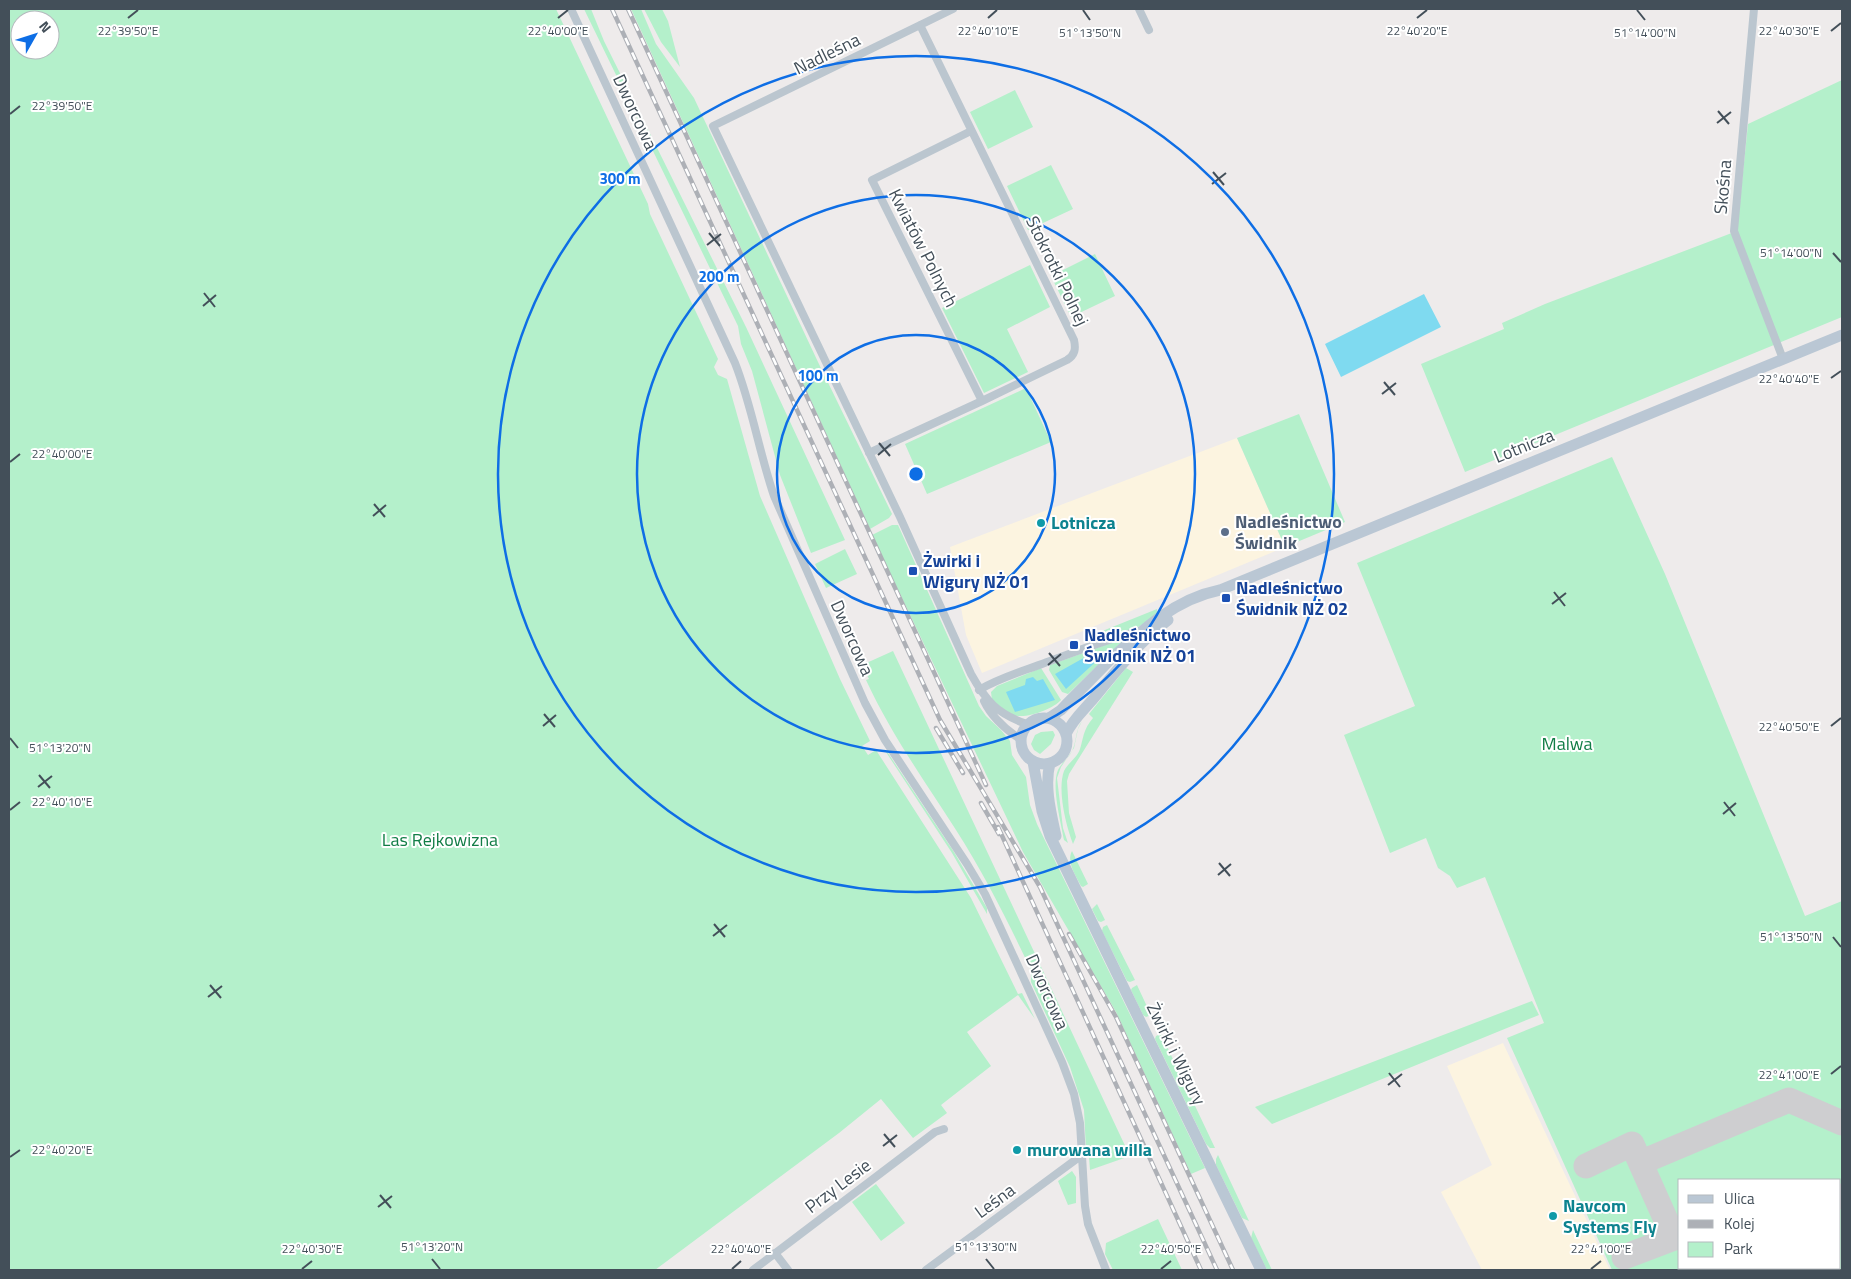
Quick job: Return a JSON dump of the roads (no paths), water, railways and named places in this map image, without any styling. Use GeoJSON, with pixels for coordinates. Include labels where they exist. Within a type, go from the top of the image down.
{"type":"FeatureCollection","features":[{"type":"Feature","properties":{"kind":"main road","name":"Lotnicza"},"geometry":{"type":"LineString","coordinates":[[1066,734],[1075,719],[1148,636],[1175,615],[1220,590],[1842,335]]}},
{"type":"Feature","properties":{"kind":"main road","name":"Lotnicza"},"geometry":{"type":"LineString","coordinates":[[1049,718],[1061,710],[1141,631],[1172,609],[1209,592],[1220,590]]}},
{"type":"Feature","properties":{"kind":"main road"},"geometry":{"type":"LineString","coordinates":[[1037,718],[1049,718],[1061,724],[1066,734],[1067,741],[1064,752],[1058,759],[1050,763],[1034,762],[1023,752],[1020,739],[1022,731],[1027,724],[1037,718]]}},
{"type":"Feature","properties":{"kind":"main road","name":"Żwirki i Wigury"},"geometry":{"type":"LineString","coordinates":[[1034,762],[1044,821],[1261,1270]]}},
{"type":"Feature","properties":{"kind":"main road","name":"Żwirki i Wigury"},"geometry":{"type":"LineString","coordinates":[[1050,763],[1048,772],[1049,790],[1060,852]]}},
{"type":"Feature","properties":{"kind":"street","name":"Dworcowa"},"geometry":{"type":"LineString","coordinates":[[571,9],[728,347],[744,385],[774,496],[865,703],[885,740],[985,894],[1066,1070],[1074,1094],[1080,1123],[1085,1206],[1088,1224],[1106,1270]]}},
{"type":"Feature","properties":{"kind":"street","name":"Nadleśna"},"geometry":{"type":"LineString","coordinates":[[869,453],[713,126],[920,25],[939,12],[953,9]]}},
{"type":"Feature","properties":{"kind":"street"},"geometry":{"type":"LineString","coordinates":[[1139,9],[1150,30]]}},
{"type":"Feature","properties":{"kind":"street","name":"Skośna"},"geometry":{"type":"LineString","coordinates":[[1754,9],[1734,231],[1783,359]]}},
{"type":"Feature","properties":{"kind":"street","name":"Stokrotki Polnej"},"geometry":{"type":"LineString","coordinates":[[869,453],[982,402],[1067,360],[1072,357],[1076,346],[920,25]]}},
{"type":"Feature","properties":{"kind":"street","name":"Kwiatów Polnych"},"geometry":{"type":"LineString","coordinates":[[971,131],[872,180],[982,402]]}},
{"type":"Feature","properties":{"kind":"street"},"geometry":{"type":"LineString","coordinates":[[869,453],[971,674],[992,715],[1020,739]]}},
{"type":"Feature","properties":{"kind":"street"},"geometry":{"type":"LineString","coordinates":[[979,690],[999,679],[1034,666],[1100,642],[1141,631]]}},
{"type":"Feature","properties":{"kind":"street"},"geometry":{"type":"LineString","coordinates":[[979,690],[1001,713],[1027,724]]}},
{"type":"Feature","properties":{"kind":"street","name":"Przy Lesie"},"geometry":{"type":"LineString","coordinates":[[752,1270],[935,1132],[944,1129]]}},
{"type":"Feature","properties":{"kind":"street","name":"Leśna"},"geometry":{"type":"LineString","coordinates":[[926,1270],[1082,1155]]}},
{"type":"Feature","properties":{"kind":"street"},"geometry":{"type":"LineString","coordinates":[[775,1253],[788,1270]]}},
{"type":"Feature","properties":{"kind":"water"},"geometry":{"type":"Polygon","coordinates":[[[1424,294],[1441,327],[1341,377],[1325,344],[1424,294]]]}},
{"type":"Feature","properties":{"kind":"water"},"geometry":{"type":"Polygon","coordinates":[[[1096,651],[1101,657],[1066,689],[1055,674],[1096,651]]]}},
{"type":"Feature","properties":{"kind":"water"},"geometry":{"type":"Polygon","coordinates":[[[1033,677],[1037,681],[1043,679],[1055,700],[1015,712],[1006,692],[1025,685],[1026,679],[1033,677]]]}},
{"type":"Feature","properties":{"kind":"railway"},"geometry":{"type":"LineString","coordinates":[[612,9],[940,720],[1040,887],[1217,1270]]}},
{"type":"Feature","properties":{"kind":"railway"},"geometry":{"type":"LineString","coordinates":[[628,9],[986,785]]}},
{"type":"Feature","properties":{"kind":"railway"},"geometry":{"type":"LineString","coordinates":[[936,728],[963,773]]}},
{"type":"Feature","properties":{"kind":"railway"},"geometry":{"type":"LineString","coordinates":[[981,803],[999,834]]}},
{"type":"Feature","properties":{"kind":"railway"},"geometry":{"type":"LineString","coordinates":[[998,827],[1201,1270]]}},
{"type":"Feature","properties":{"kind":"railway"},"geometry":{"type":"LineString","coordinates":[[1069,934],[1116,1017],[1233,1270]]}},
{"type":"Feature","properties":{"kind":"place","name":"Lotnicza"},"geometry":{"type":"Point","coordinates":[1041,523]}},
{"type":"Feature","properties":{"kind":"place","name":"Nadleśnictwo Świdnik"},"geometry":{"type":"Point","coordinates":[1225,532]}},
{"type":"Feature","properties":{"kind":"place","name":"Żwirki i Wigury NŻ 01"},"geometry":{"type":"Point","coordinates":[913,571]}},
{"type":"Feature","properties":{"kind":"place","name":"Nadleśnictwo Świdnik NŻ 02"},"geometry":{"type":"Point","coordinates":[1226,598]}},
{"type":"Feature","properties":{"kind":"place","name":"Nadleśnictwo Świdnik NŻ 01"},"geometry":{"type":"Point","coordinates":[1074,645]}},
{"type":"Feature","properties":{"kind":"place","name":"murowana willa"},"geometry":{"type":"Point","coordinates":[1017,1150]}},
{"type":"Feature","properties":{"kind":"place","name":"Navcom Systems Fly"},"geometry":{"type":"Point","coordinates":[1553,1216]}},
{"type":"Feature","properties":{"kind":"park label","name":"Malwa"},"geometry":{"type":"Point","coordinates":[1567,744]}},
{"type":"Feature","properties":{"kind":"park label","name":"Las Rejkowizna"},"geometry":{"type":"Point","coordinates":[440,840]}}]}
